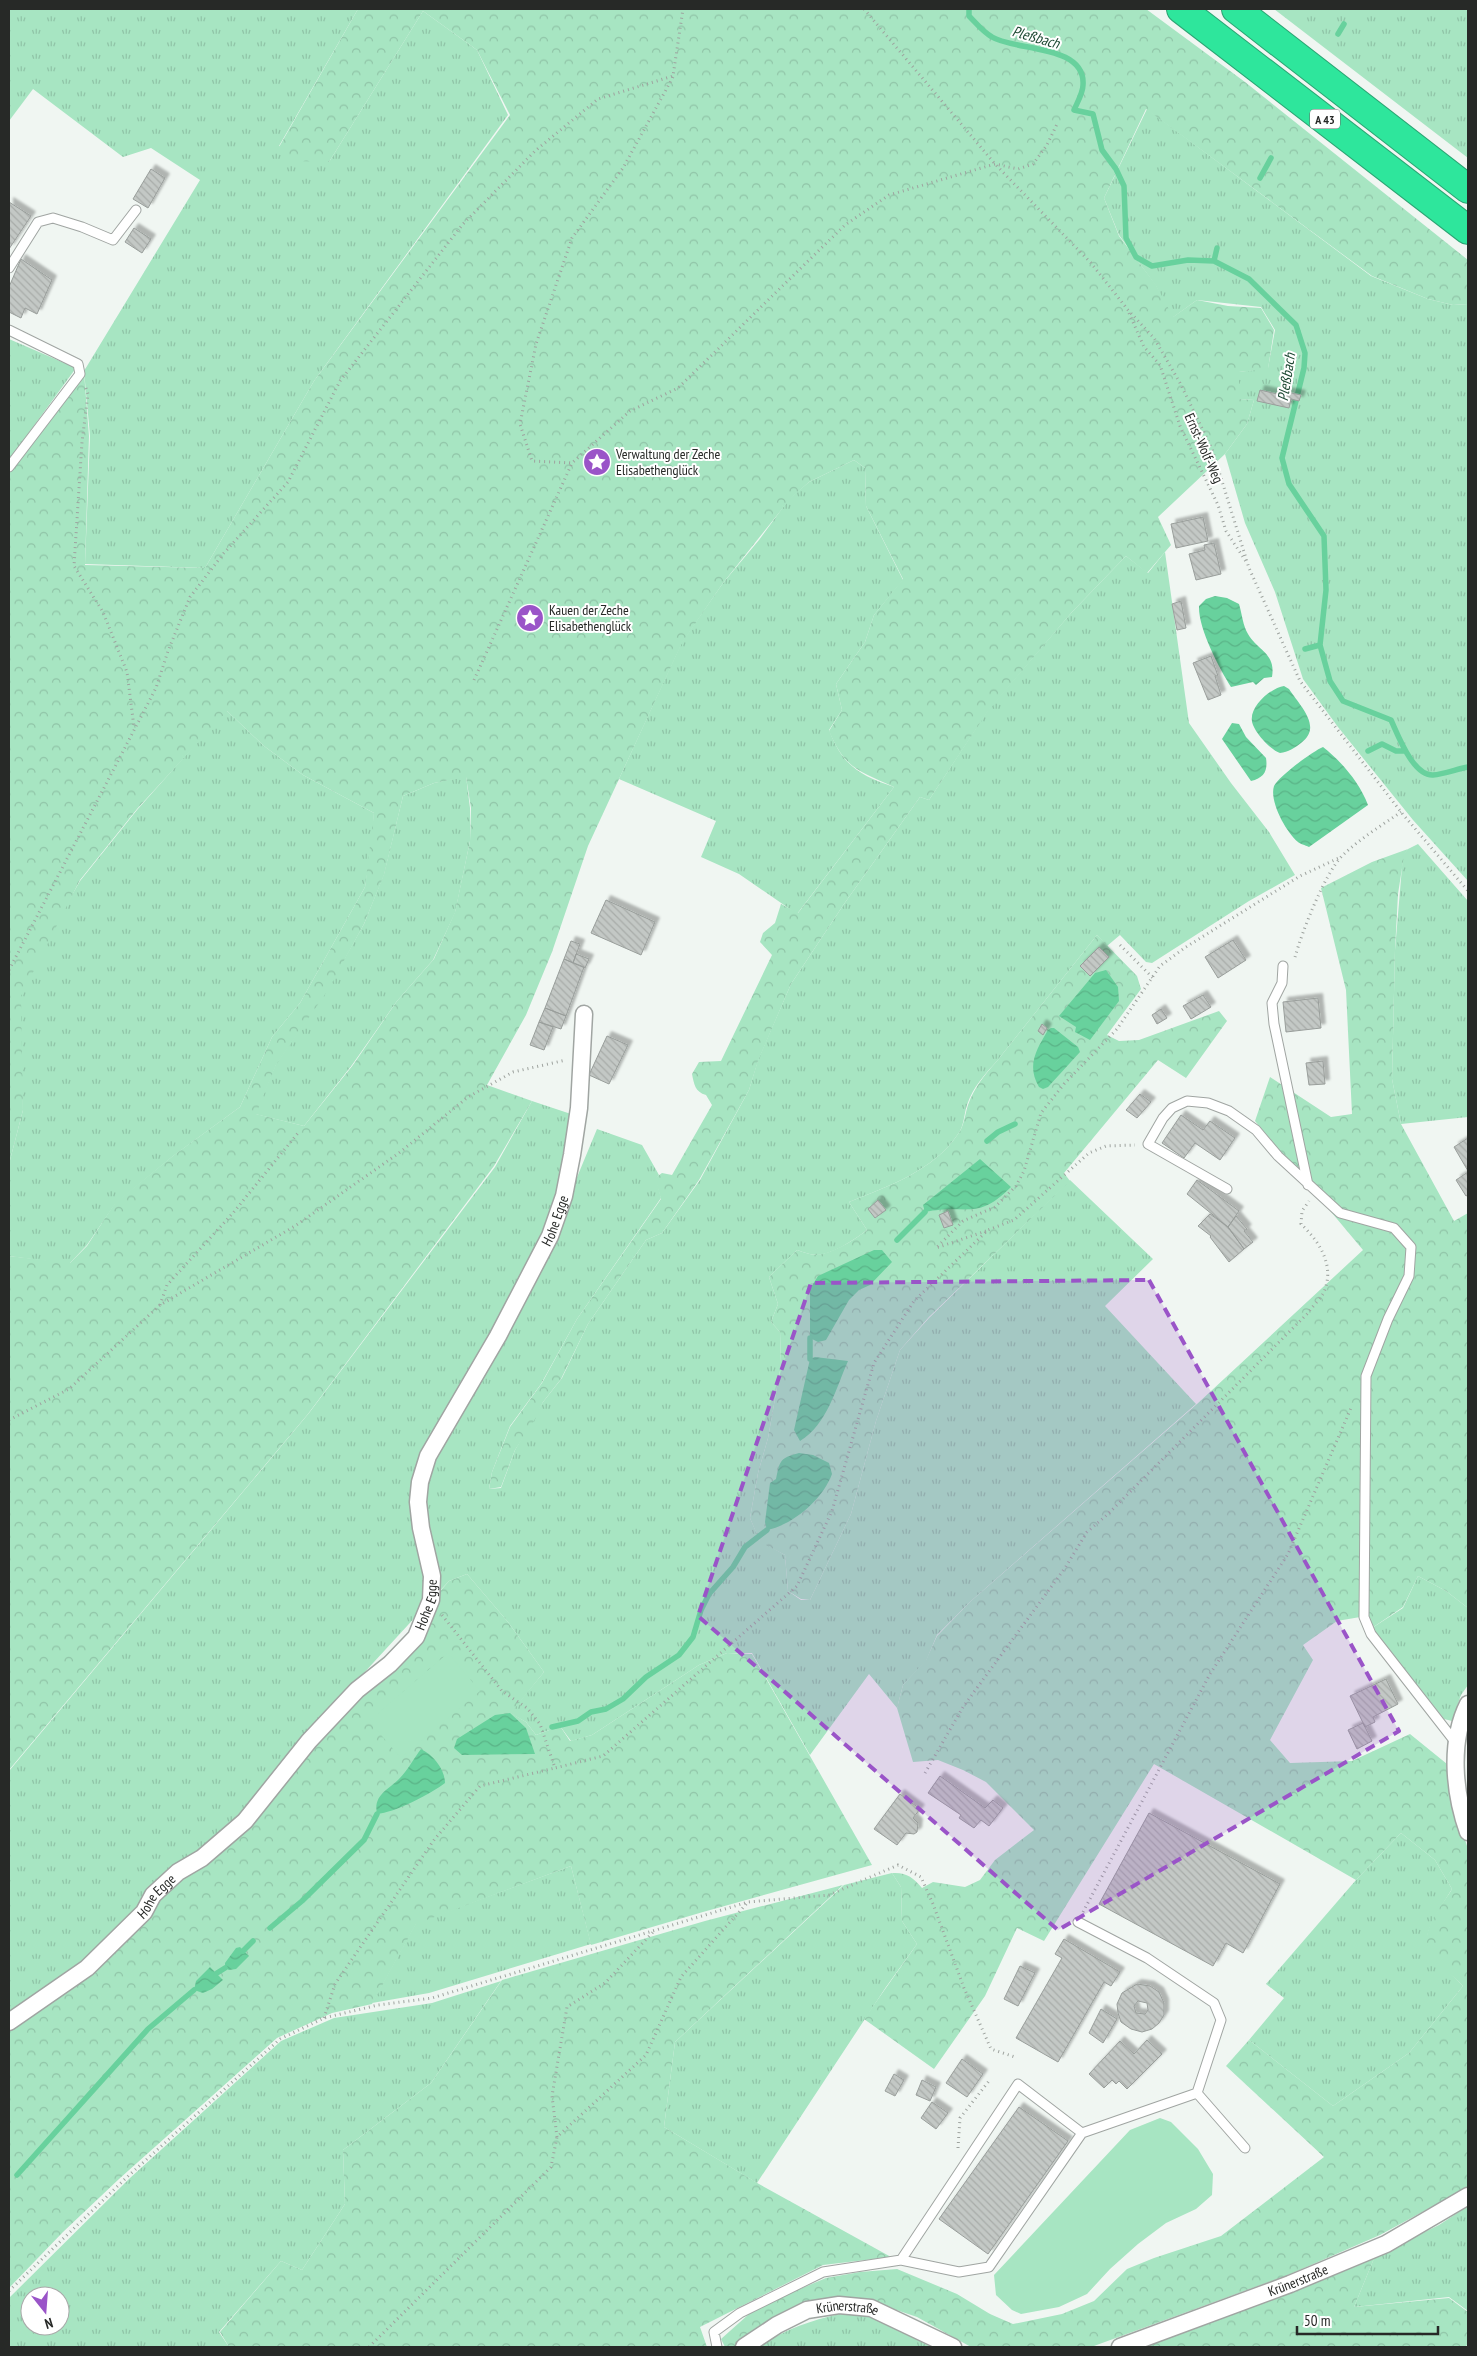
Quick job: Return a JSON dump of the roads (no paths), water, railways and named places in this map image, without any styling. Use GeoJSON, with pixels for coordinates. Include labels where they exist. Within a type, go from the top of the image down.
{"type":"FeatureCollection","features":[{"type":"Feature","properties":{"kind":"highway","name":"A 43"},"geometry":{"type":"LineString","coordinates":[[1181,9],[1468,230]]}},
{"type":"Feature","properties":{"kind":"highway","name":"A 43"},"geometry":{"type":"LineString","coordinates":[[1236,9],[1468,190]]}},
{"type":"Feature","properties":{"kind":"street","name":"Hohe Egge"},"geometry":{"type":"LineString","coordinates":[[9,2022],[87,1968],[144,1912],[153,1894],[178,1872],[202,1858],[245,1821],[309,1741],[357,1690],[390,1664],[416,1637],[431,1600],[432,1576],[421,1528],[418,1502],[420,1482],[428,1456],[498,1336],[550,1236],[564,1196],[572,1155],[582,1056],[584,1014]]}},
{"type":"Feature","properties":{"kind":"street"},"geometry":{"type":"LineString","coordinates":[[1468,1704],[1456,1743],[1457,1782],[1468,1832]]}},
{"type":"Feature","properties":{"kind":"street","name":"Krünerstraße"},"geometry":{"type":"LineString","coordinates":[[1120,2347],[1290,2284],[1386,2244],[1468,2196]]}},
{"type":"Feature","properties":{"kind":"street","name":"Krünerstraße"},"geometry":{"type":"LineString","coordinates":[[744,2347],[777,2325],[807,2310],[840,2305],[871,2308],[953,2347]]}},
{"type":"Feature","properties":{"kind":"lane"},"geometry":{"type":"LineString","coordinates":[[9,268],[38,222],[53,218],[82,227],[113,240],[136,210]]}},
{"type":"Feature","properties":{"kind":"lane"},"geometry":{"type":"LineString","coordinates":[[9,330],[78,364],[80,374],[9,467]]}},
{"type":"Feature","properties":{"kind":"lane"},"geometry":{"type":"LineString","coordinates":[[1283,966],[1282,982],[1272,1003],[1274,1024],[1308,1185]]}},
{"type":"Feature","properties":{"kind":"lane"},"geometry":{"type":"LineString","coordinates":[[1227,1189],[1148,1144],[1163,1118],[1172,1108],[1187,1102],[1208,1103],[1229,1111],[1256,1130],[1278,1156],[1340,1213],[1394,1228],[1411,1247],[1409,1276],[1388,1319],[1366,1376],[1364,1617],[1371,1634],[1456,1743]]}},
{"type":"Feature","properties":{"kind":"lane"},"geometry":{"type":"LineString","coordinates":[[1078,1922],[1147,1958],[1214,2003],[1221,2020],[1197,2093]]}},
{"type":"Feature","properties":{"kind":"lane"},"geometry":{"type":"LineString","coordinates":[[901,2260],[1018,2084],[1082,2133]]}},
{"type":"Feature","properties":{"kind":"lane"},"geometry":{"type":"LineString","coordinates":[[717,2347],[714,2332],[740,2313],[823,2272],[901,2260],[959,2272],[989,2268],[1082,2133],[1197,2093]]}},
{"type":"Feature","properties":{"kind":"lane"},"geometry":{"type":"LineString","coordinates":[[1197,2093],[1245,2148]]}},
{"type":"Feature","properties":{"kind":"water"},"geometry":{"type":"Polygon","coordinates":[[[1215,596],[1227,598],[1239,604],[1248,634],[1269,657],[1273,669],[1272,677],[1264,678],[1256,685],[1253,682],[1231,687],[1210,648],[1200,615],[1199,606],[1206,599],[1215,596]]]}},
{"type":"Feature","properties":{"kind":"water"},"geometry":{"type":"Polygon","coordinates":[[[1284,686],[1289,689],[1303,709],[1310,723],[1310,730],[1307,737],[1299,745],[1289,751],[1280,753],[1261,737],[1253,725],[1252,719],[1253,712],[1261,700],[1272,691],[1284,686]]]}},
{"type":"Feature","properties":{"kind":"water"},"geometry":{"type":"Polygon","coordinates":[[[1232,723],[1239,724],[1246,737],[1266,758],[1266,770],[1262,776],[1255,780],[1251,781],[1222,739],[1232,723]]]}},
{"type":"Feature","properties":{"kind":"water"},"geometry":{"type":"Polygon","coordinates":[[[1323,747],[1349,773],[1365,797],[1368,805],[1309,847],[1299,843],[1288,831],[1276,808],[1273,792],[1274,786],[1282,777],[1304,759],[1323,747]]]}},
{"type":"Feature","properties":{"kind":"water"},"geometry":{"type":"Polygon","coordinates":[[[1106,970],[1118,987],[1119,1001],[1090,1040],[1075,1032],[1076,1027],[1059,1016],[1095,973],[1106,970]]]}},
{"type":"Feature","properties":{"kind":"water"},"geometry":{"type":"Polygon","coordinates":[[[1051,1028],[1054,1028],[1078,1047],[1080,1052],[1048,1087],[1043,1089],[1039,1087],[1035,1079],[1033,1064],[1040,1044],[1051,1028]]]}},
{"type":"Feature","properties":{"kind":"water"},"geometry":{"type":"Polygon","coordinates":[[[980,1159],[1011,1187],[999,1198],[979,1208],[925,1212],[923,1205],[980,1159]]]}},
{"type":"Feature","properties":{"kind":"water"},"geometry":{"type":"Polygon","coordinates":[[[874,1250],[882,1250],[892,1262],[870,1285],[859,1290],[849,1300],[826,1340],[818,1342],[810,1338],[810,1289],[818,1276],[874,1250]]]}},
{"type":"Feature","properties":{"kind":"water"},"geometry":{"type":"Polygon","coordinates":[[[815,1357],[848,1361],[824,1416],[817,1426],[800,1441],[794,1430],[810,1359],[815,1357]]]}},
{"type":"Feature","properties":{"kind":"water"},"geometry":{"type":"Polygon","coordinates":[[[799,1453],[813,1455],[829,1463],[832,1474],[822,1493],[806,1510],[787,1523],[767,1530],[765,1522],[770,1483],[776,1479],[780,1464],[784,1458],[799,1453]]]}},
{"type":"Feature","properties":{"kind":"water"},"geometry":{"type":"Polygon","coordinates":[[[510,1713],[526,1728],[535,1754],[462,1755],[454,1748],[457,1739],[495,1715],[510,1713]]]}},
{"type":"Feature","properties":{"kind":"water"},"geometry":{"type":"Polygon","coordinates":[[[421,1749],[438,1763],[445,1783],[412,1802],[377,1814],[376,1807],[379,1797],[402,1775],[421,1749]]]}},
{"type":"Feature","properties":{"kind":"water"},"geometry":{"type":"Polygon","coordinates":[[[240,1947],[249,1956],[236,1969],[229,1970],[225,1968],[225,1963],[236,1948],[240,1947]]]}},
{"type":"Feature","properties":{"kind":"water"},"geometry":{"type":"Polygon","coordinates":[[[210,1967],[223,1980],[212,1989],[203,1993],[194,1990],[196,1981],[210,1967]]]}},
{"type":"Feature","properties":{"kind":"waterway","name":"Pleßbach"},"geometry":{"type":"LineString","coordinates":[[969,9],[969,16],[992,37],[1061,55],[1073,62],[1081,72],[1083,88],[1074,110],[1093,114],[1102,150],[1116,169],[1124,186],[1126,238],[1136,257],[1152,266],[1188,260],[1214,261],[1249,279],[1296,325],[1305,353],[1304,368],[1282,458],[1289,484],[1324,536],[1326,590],[1320,645],[1330,681],[1343,701],[1391,720],[1407,754],[1419,769],[1426,774],[1433,775],[1468,767]]}},
{"type":"Feature","properties":{"kind":"waterway"},"geometry":{"type":"LineString","coordinates":[[1338,34],[1344,24]]}},
{"type":"Feature","properties":{"kind":"waterway"},"geometry":{"type":"LineString","coordinates":[[1260,178],[1271,158]]}},
{"type":"Feature","properties":{"kind":"waterway"},"geometry":{"type":"LineString","coordinates":[[1214,261],[1217,248]]}},
{"type":"Feature","properties":{"kind":"waterway"},"geometry":{"type":"LineString","coordinates":[[1305,649],[1320,645]]}},
{"type":"Feature","properties":{"kind":"waterway"},"geometry":{"type":"LineString","coordinates":[[1368,751],[1382,744],[1396,751],[1405,751]]}},
{"type":"Feature","properties":{"kind":"waterway"},"geometry":{"type":"LineString","coordinates":[[987,1141],[998,1132],[1015,1124]]}},
{"type":"Feature","properties":{"kind":"waterway"},"geometry":{"type":"LineString","coordinates":[[897,1240],[925,1212]]}},
{"type":"Feature","properties":{"kind":"waterway"},"geometry":{"type":"LineString","coordinates":[[810,1338],[810,1359]]}},
{"type":"Feature","properties":{"kind":"waterway"},"geometry":{"type":"LineString","coordinates":[[552,1727],[578,1721],[591,1712],[606,1709],[623,1699],[646,1677],[679,1655],[693,1637],[701,1610],[709,1594],[733,1567],[745,1547],[767,1530]]}},
{"type":"Feature","properties":{"kind":"waterway"},"geometry":{"type":"LineString","coordinates":[[270,1928],[302,1901],[364,1840],[377,1814]]}},
{"type":"Feature","properties":{"kind":"waterway"},"geometry":{"type":"LineString","coordinates":[[243,1951],[253,1941]]}},
{"type":"Feature","properties":{"kind":"waterway"},"geometry":{"type":"LineString","coordinates":[[217,1973],[225,1968]]}},
{"type":"Feature","properties":{"kind":"waterway"},"geometry":{"type":"LineString","coordinates":[[17,2175],[148,2029],[194,1990]]}},
{"type":"Feature","properties":{"kind":"place","name":"Verwaltung der Zeche Elisabethenglück"},"geometry":{"type":"Point","coordinates":[597,462]}},
{"type":"Feature","properties":{"kind":"place","name":"Kauen der Zeche Elisabethenglück"},"geometry":{"type":"Point","coordinates":[530,618]}}]}
